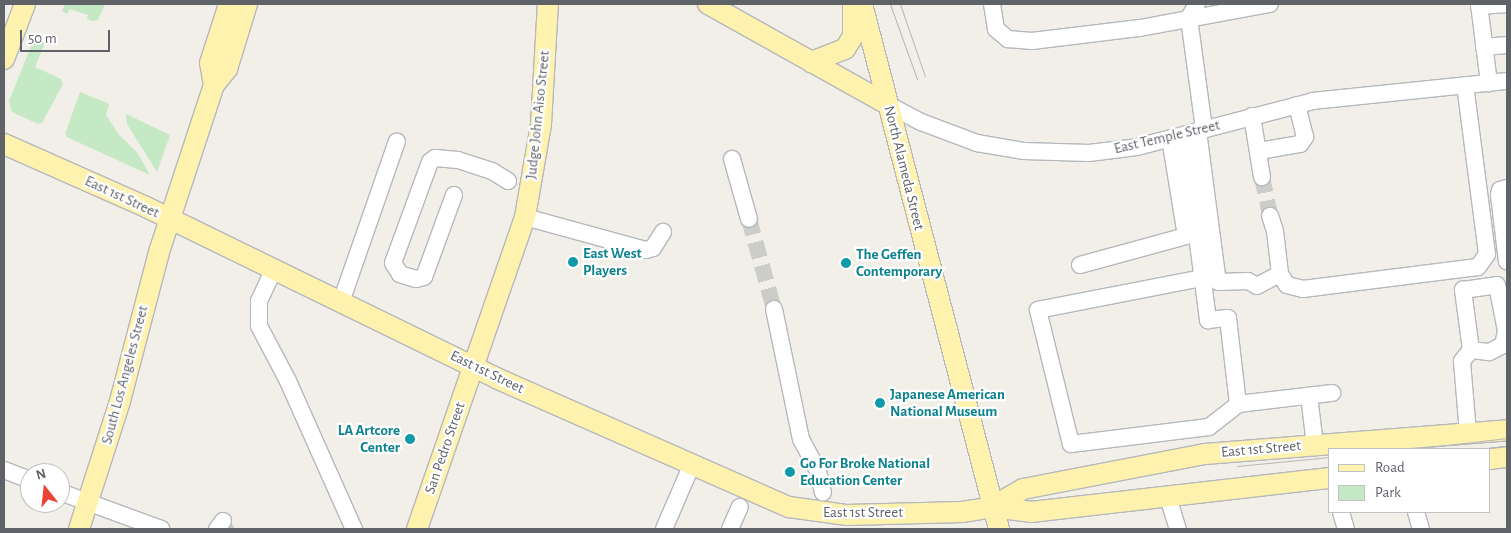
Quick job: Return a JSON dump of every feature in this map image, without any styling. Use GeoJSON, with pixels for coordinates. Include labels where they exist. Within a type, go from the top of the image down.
{"type":"FeatureCollection","features":[{"type":"Feature","properties":{"kind":"main road"},"geometry":{"type":"LineString","coordinates":[[4,59],[25,4]]}},
{"type":"Feature","properties":{"kind":"main road"},"geometry":{"type":"LineString","coordinates":[[214,85],[210,62],[229,4]]}},
{"type":"Feature","properties":{"kind":"main road"},"geometry":{"type":"LineString","coordinates":[[214,85],[227,69],[247,4]]}},
{"type":"Feature","properties":{"kind":"main road","name":"Judge John Aiso Street"},"geometry":{"type":"LineString","coordinates":[[475,367],[524,216],[531,188],[541,117],[548,4]]}},
{"type":"Feature","properties":{"kind":"main road","name":"East Temple Street"},"geometry":{"type":"LineString","coordinates":[[708,4],[887,104]]}},
{"type":"Feature","properties":{"kind":"main road"},"geometry":{"type":"LineString","coordinates":[[811,62],[845,49],[853,36],[853,4]]}},
{"type":"Feature","properties":{"kind":"main road","name":"North Alameda Street"},"geometry":{"type":"LineString","coordinates":[[862,4],[999,529]]}},
{"type":"Feature","properties":{"kind":"main road","name":"South Los Angeles Street"},"geometry":{"type":"LineString","coordinates":[[79,529],[96,484],[143,306],[214,85]]}},
{"type":"Feature","properties":{"kind":"main road","name":"East 1st Street"},"geometry":{"type":"LineString","coordinates":[[4,144],[274,269],[475,367],[766,499],[821,521],[962,512],[992,507],[1031,512],[1328,478]]}},
{"type":"Feature","properties":{"kind":"main road","name":"San Pedro Street"},"geometry":{"type":"LineString","coordinates":[[418,529],[475,367]]}},
{"type":"Feature","properties":{"kind":"main road","name":"East 1st Street"},"geometry":{"type":"LineString","coordinates":[[992,507],[1023,490],[1205,454],[1507,430]]}},
{"type":"Feature","properties":{"kind":"street"},"geometry":{"type":"LineString","coordinates":[[992,4],[996,29],[1008,39],[1032,42],[1193,11],[1270,4]]}},
{"type":"Feature","properties":{"kind":"street"},"geometry":{"type":"LineString","coordinates":[[1489,83],[1479,5],[1507,4]]}},
{"type":"Feature","properties":{"kind":"street"},"geometry":{"type":"LineString","coordinates":[[1080,265],[1186,236],[1193,11]]}},
{"type":"Feature","properties":{"kind":"street"},"geometry":{"type":"LineString","coordinates":[[1484,47],[1507,45]]}},
{"type":"Feature","properties":{"kind":"street","name":"East Temple Street"},"geometry":{"type":"LineString","coordinates":[[887,104],[958,137],[1003,148],[1089,153],[1189,133],[1297,105],[1375,93],[1507,81]]}},
{"type":"Feature","properties":{"kind":"street"},"geometry":{"type":"LineString","coordinates":[[1270,216],[1275,231],[1280,274],[1287,285],[1303,289],[1478,267],[1487,254],[1465,85]]}},
{"type":"Feature","properties":{"kind":"street"},"geometry":{"type":"LineString","coordinates":[[1259,151],[1300,144],[1305,137],[1297,105]]}},
{"type":"Feature","properties":{"kind":"street"},"geometry":{"type":"LineString","coordinates":[[1252,116],[1262,178]]}},
{"type":"Feature","properties":{"kind":"street"},"geometry":{"type":"LineString","coordinates":[[1189,133],[1218,282],[1248,281],[1257,286],[1280,274]]}},
{"type":"Feature","properties":{"kind":"street"},"geometry":{"type":"LineString","coordinates":[[1189,133],[1202,278],[1208,320],[1228,318],[1238,404]]}},
{"type":"Feature","properties":{"kind":"street"},"geometry":{"type":"LineString","coordinates":[[340,302],[397,140]]}},
{"type":"Feature","properties":{"kind":"street"},"geometry":{"type":"LineString","coordinates":[[454,196],[424,277],[416,279],[400,274],[393,262],[430,162],[435,158],[449,159],[454,165],[490,179],[531,188]]}},
{"type":"Feature","properties":{"kind":"street"},"geometry":{"type":"LineString","coordinates":[[732,159],[749,219]]}},
{"type":"Feature","properties":{"kind":"street"},"geometry":{"type":"LineString","coordinates":[[1471,350],[1489,352],[1504,344],[1506,331],[1497,286],[1507,263],[1499,195],[1500,190],[1507,188]]}},
{"type":"Feature","properties":{"kind":"street"},"geometry":{"type":"LineString","coordinates":[[524,216],[646,250],[653,248],[663,232]]}},
{"type":"Feature","properties":{"kind":"street"},"geometry":{"type":"LineString","coordinates":[[274,269],[259,300],[258,319],[263,336],[288,381],[354,529]]}},
{"type":"Feature","properties":{"kind":"street"},"geometry":{"type":"LineString","coordinates":[[1202,278],[1038,310],[1070,444],[1209,426],[1238,404],[1332,393]]}},
{"type":"Feature","properties":{"kind":"street"},"geometry":{"type":"LineString","coordinates":[[1471,350],[1468,345],[1463,290],[1497,286]]}},
{"type":"Feature","properties":{"kind":"street"},"geometry":{"type":"LineString","coordinates":[[774,309],[801,439],[818,471],[823,492]]}},
{"type":"Feature","properties":{"kind":"street"},"geometry":{"type":"LineString","coordinates":[[1468,433],[1462,361],[1471,350]]}},
{"type":"Feature","properties":{"kind":"street"},"geometry":{"type":"LineString","coordinates":[[1309,396],[1315,445]]}},
{"type":"Feature","properties":{"kind":"street"},"geometry":{"type":"LineString","coordinates":[[664,529],[692,464]]}},
{"type":"Feature","properties":{"kind":"street"},"geometry":{"type":"LineString","coordinates":[[4,470],[20,476]]}},
{"type":"Feature","properties":{"kind":"street"},"geometry":{"type":"LineString","coordinates":[[70,496],[161,529]]}},
{"type":"Feature","properties":{"kind":"street"},"geometry":{"type":"LineString","coordinates":[[1168,496],[1178,529]]}},
{"type":"Feature","properties":{"kind":"street"},"geometry":{"type":"LineString","coordinates":[[730,529],[740,507]]}},
{"type":"Feature","properties":{"kind":"street"},"geometry":{"type":"LineString","coordinates":[[1341,513],[1346,529]]}},
{"type":"Feature","properties":{"kind":"street"},"geometry":{"type":"LineString","coordinates":[[1416,513],[1421,529]]}},
{"type":"Feature","properties":{"kind":"green space"},"geometry":{"type":"Polygon","coordinates":[[[65,4],[105,4],[98,20],[93,21],[87,19],[88,15],[70,9],[67,14],[62,11],[65,4]]]}},
{"type":"Feature","properties":{"kind":"green space"},"geometry":{"type":"Polygon","coordinates":[[[34,39],[45,43],[35,67],[61,79],[63,84],[42,123],[38,124],[12,112],[9,101],[34,39]]]}},
{"type":"Feature","properties":{"kind":"green space"},"geometry":{"type":"Polygon","coordinates":[[[80,92],[109,104],[106,115],[119,135],[137,152],[150,175],[67,137],[65,134],[80,92]]]}},
{"type":"Feature","properties":{"kind":"green space"},"geometry":{"type":"Polygon","coordinates":[[[126,114],[170,135],[157,172],[127,124],[126,114]]]}},
{"type":"Feature","properties":{"kind":"tunnel"},"geometry":{"type":"LineString","coordinates":[[1262,177],[1270,216]]}},
{"type":"Feature","properties":{"kind":"tunnel"},"geometry":{"type":"LineString","coordinates":[[749,219],[774,309]]}},
{"type":"Feature","properties":{"kind":"tunnel"},"geometry":{"type":"LineString","coordinates":[[227,529],[233,525]]}},
{"type":"Feature","properties":{"kind":"tram line"},"geometry":{"type":"LineString","coordinates":[[890,4],[917,79]]}},
{"type":"Feature","properties":{"kind":"tram line"},"geometry":{"type":"LineString","coordinates":[[900,4],[925,76]]}},
{"type":"Feature","properties":{"kind":"tram line"},"geometry":{"type":"LineString","coordinates":[[1421,448],[1507,438]]}},
{"type":"Feature","properties":{"kind":"tram line"},"geometry":{"type":"LineString","coordinates":[[1489,448],[1507,446]]}},
{"type":"Feature","properties":{"kind":"tram line"},"geometry":{"type":"LineString","coordinates":[[1237,466],[1328,457]]}},
{"type":"Feature","properties":{"kind":"place","name":"East West Players"},"geometry":{"type":"Point","coordinates":[573,262]}},
{"type":"Feature","properties":{"kind":"place","name":"The Geffen Contemporary"},"geometry":{"type":"Point","coordinates":[846,263]}},
{"type":"Feature","properties":{"kind":"place","name":"Japanese American National Museum"},"geometry":{"type":"Point","coordinates":[880,403]}},
{"type":"Feature","properties":{"kind":"place","name":"LA Artcore Center"},"geometry":{"type":"Point","coordinates":[410,439]}},
{"type":"Feature","properties":{"kind":"place","name":"Go For Broke National Education Center"},"geometry":{"type":"Point","coordinates":[790,472]}}]}
